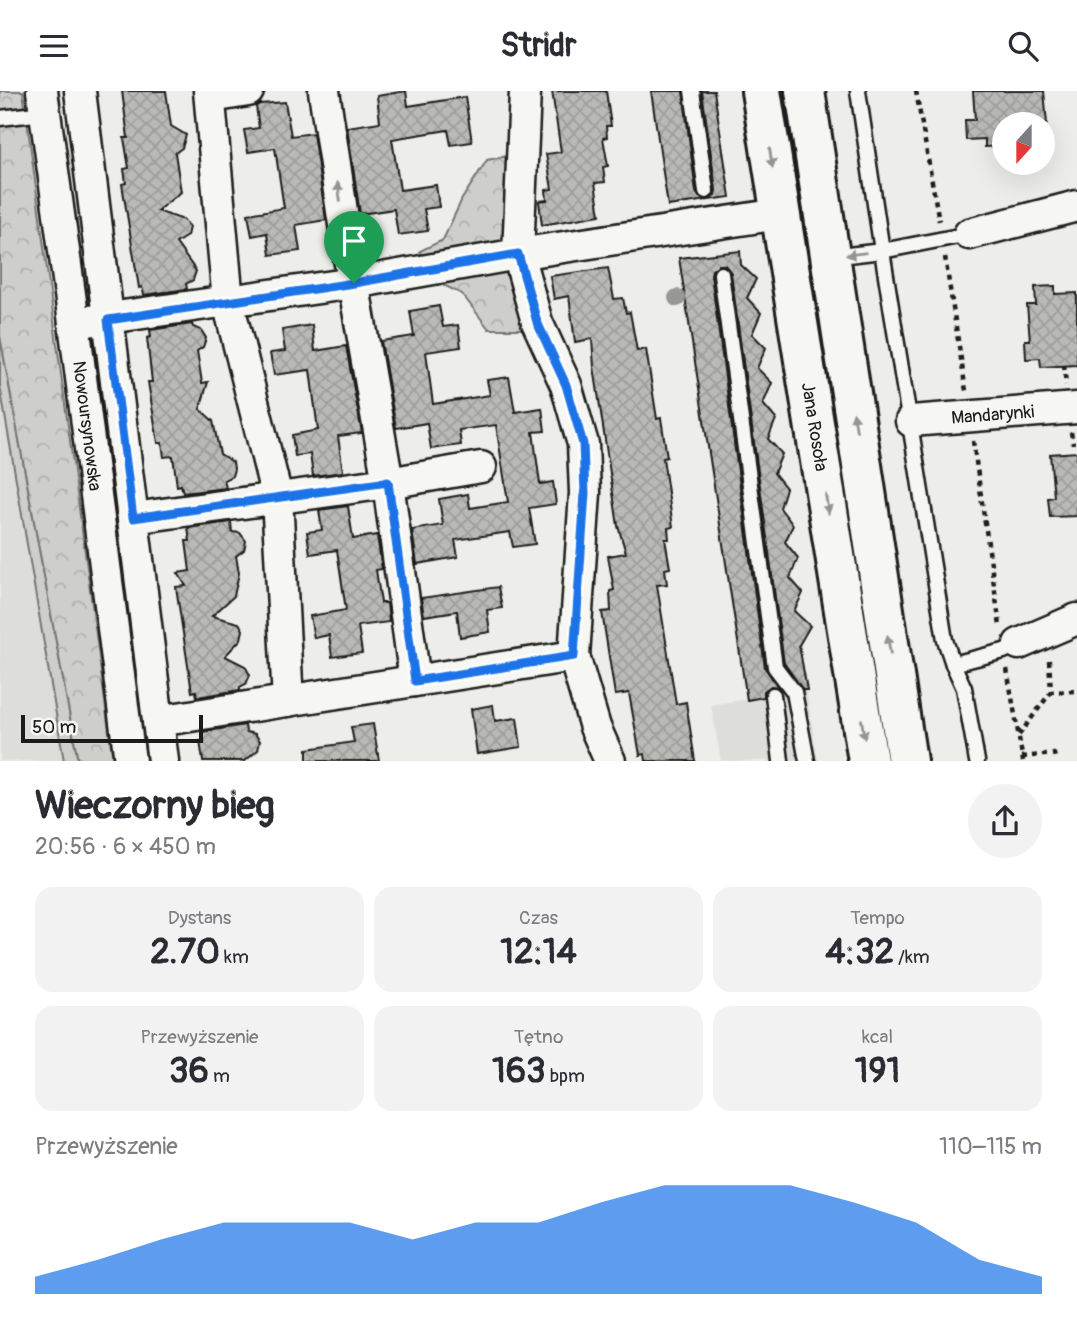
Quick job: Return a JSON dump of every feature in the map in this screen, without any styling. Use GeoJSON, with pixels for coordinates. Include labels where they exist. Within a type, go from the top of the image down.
{"type":"FeatureCollection","features":[{"type":"Feature","properties":{"kind":"street"},"geometry":{"type":"LineString","coordinates":[[80,91],[163,761]]}},
{"type":"Feature","properties":{"kind":"street"},"geometry":{"type":"LineString","coordinates":[[248,91],[210,94],[228,302],[277,497],[288,701]]}},
{"type":"Feature","properties":{"kind":"street"},"geometry":{"type":"LineString","coordinates":[[324,91],[388,482],[415,681]]}},
{"type":"Feature","properties":{"kind":"street"},"geometry":{"type":"LineString","coordinates":[[525,91],[518,254],[537,322],[566,385],[583,444],[585,493],[574,656],[595,727],[610,761]]}},
{"type":"Feature","properties":{"kind":"street","name":"Jana Rosoła"},"geometry":{"type":"LineString","coordinates":[[761,91],[868,761]]}},
{"type":"Feature","properties":{"kind":"street"},"geometry":{"type":"LineString","coordinates":[[805,91],[907,761]]}},
{"type":"Feature","properties":{"kind":"street","name":"Nowoursynowska"},"geometry":{"type":"LineString","coordinates":[[43,102],[130,761]]}},
{"type":"Feature","properties":{"kind":"street"},"geometry":{"type":"LineString","coordinates":[[969,234],[1077,206]]}},
{"type":"Feature","properties":{"kind":"street"},"geometry":{"type":"LineString","coordinates":[[74,323],[354,283],[518,254],[779,214]]}},
{"type":"Feature","properties":{"kind":"street","name":"Mandarynki"},"geometry":{"type":"LineString","coordinates":[[911,421],[1077,408]]}},
{"type":"Feature","properties":{"kind":"street"},"geometry":{"type":"LineString","coordinates":[[133,518],[481,467]]}},
{"type":"Feature","properties":{"kind":"street"},"geometry":{"type":"LineString","coordinates":[[1019,644],[1077,619]]}},
{"type":"Feature","properties":{"kind":"street"},"geometry":{"type":"LineString","coordinates":[[158,721],[574,656]]}},
{"type":"Feature","properties":{"kind":"lane"},"geometry":{"type":"LineString","coordinates":[[692,91],[706,191]]}},
{"type":"Feature","properties":{"kind":"lane"},"geometry":{"type":"LineString","coordinates":[[858,91],[945,641],[964,688],[977,761]]}},
{"type":"Feature","properties":{"kind":"lane"},"geometry":{"type":"LineString","coordinates":[[0,118],[43,102]]}},
{"type":"Feature","properties":{"kind":"lane"},"geometry":{"type":"LineString","coordinates":[[830,257],[882,251],[969,234]]}},
{"type":"Feature","properties":{"kind":"lane"},"geometry":{"type":"LineString","coordinates":[[721,274],[775,667],[794,692],[807,761]]}},
{"type":"Feature","properties":{"kind":"lane"},"geometry":{"type":"LineString","coordinates":[[953,664],[1004,651],[1019,644]]}},
{"type":"Feature","properties":{"kind":"lane"},"geometry":{"type":"LineString","coordinates":[[773,695],[781,761]]}},
{"type":"Feature","properties":{"kind":"path"},"geometry":{"type":"LineString","coordinates":[[1019,735],[1051,692],[1047,633]]}},
{"type":"Feature","properties":{"kind":"path"},"geometry":{"type":"LineString","coordinates":[[1051,692],[1074,691]]}},
{"type":"Feature","properties":{"kind":"path"},"geometry":{"type":"LineString","coordinates":[[1022,757],[1054,754],[1056,761]]}},
{"type":"Feature","properties":{"kind":"shaded area"},"geometry":{"type":"Polygon","coordinates":[[[740,251],[741,265],[756,279],[748,298],[761,313],[753,334],[766,348],[757,368],[772,383],[763,404],[776,419],[768,439],[782,454],[774,473],[786,488],[780,508],[793,525],[785,542],[798,558],[790,578],[803,593],[795,611],[810,626],[799,645],[818,761],[721,761],[711,705],[747,699],[679,258],[740,251]]]}},
{"type":"Feature","properties":{"kind":"shaded area"},"geometry":{"type":"Polygon","coordinates":[[[0,336],[78,761],[0,761],[0,336]]]}},
{"type":"Feature","properties":{"kind":"green space"},"geometry":{"type":"Polygon","coordinates":[[[0,91],[23,91],[113,761],[78,761],[0,336],[0,91]]]}},
{"type":"Feature","properties":{"kind":"green space"},"geometry":{"type":"Polygon","coordinates":[[[513,155],[506,267],[516,276],[530,329],[489,329],[462,294],[427,277],[420,251],[443,240],[462,199],[487,160],[513,155]]]}},
{"type":"Feature","properties":{"kind":"green space"},"geometry":{"type":"Polygon","coordinates":[[[0,336],[78,761],[64,761],[0,386],[0,336]]]}},
{"type":"Feature","properties":{"kind":"building"},"geometry":{"type":"Polygon","coordinates":[[[122,91],[166,91],[171,126],[186,135],[182,148],[175,153],[181,192],[157,211],[184,220],[189,227],[187,236],[176,243],[196,271],[193,280],[186,284],[187,289],[144,295],[142,287],[139,288],[122,184],[126,183],[124,169],[129,168],[124,138],[128,138],[122,91]]]}},
{"type":"Feature","properties":{"kind":"building"},"geometry":{"type":"Polygon","coordinates":[[[406,91],[408,106],[465,97],[472,142],[451,145],[448,130],[392,139],[400,190],[436,185],[439,207],[424,209],[428,231],[398,235],[394,209],[360,214],[347,127],[380,122],[377,96],[406,91]]]}},
{"type":"Feature","properties":{"kind":"building"},"geometry":{"type":"Polygon","coordinates":[[[552,91],[606,91],[611,126],[606,126],[607,137],[603,138],[608,166],[603,167],[605,182],[595,183],[600,215],[542,225],[539,201],[547,200],[546,190],[552,189],[546,154],[561,152],[552,91]]]}},
{"type":"Feature","properties":{"kind":"building"},"geometry":{"type":"Polygon","coordinates":[[[651,91],[683,91],[696,192],[706,200],[668,206],[651,91]]]}},
{"type":"Feature","properties":{"kind":"building"},"geometry":{"type":"Polygon","coordinates":[[[702,91],[714,91],[730,197],[709,200],[716,190],[702,91]]]}},
{"type":"Feature","properties":{"kind":"building"},"geometry":{"type":"Polygon","coordinates":[[[973,91],[1044,91],[1046,112],[992,112],[992,147],[985,147],[985,139],[966,140],[965,120],[975,120],[973,91]]]}},
{"type":"Feature","properties":{"kind":"building"},"geometry":{"type":"Polygon","coordinates":[[[285,102],[291,136],[313,133],[326,220],[296,225],[300,251],[270,255],[267,233],[252,236],[248,214],[284,208],[275,148],[248,152],[244,130],[259,128],[256,106],[285,102]]]}},
{"type":"Feature","properties":{"kind":"building"},"geometry":{"type":"Polygon","coordinates":[[[740,251],[741,265],[756,279],[747,298],[761,313],[752,334],[766,348],[757,368],[772,383],[763,404],[776,419],[768,439],[782,454],[774,473],[786,488],[780,508],[793,525],[785,542],[798,558],[790,578],[803,593],[794,611],[810,626],[799,645],[807,690],[803,690],[784,663],[731,273],[725,265],[719,265],[712,270],[711,275],[765,668],[778,687],[771,686],[764,691],[764,697],[747,700],[679,258],[740,251]]]}},
{"type":"Feature","properties":{"kind":"building"},"geometry":{"type":"Polygon","coordinates":[[[608,268],[614,299],[623,298],[626,313],[630,312],[637,351],[646,349],[657,419],[661,418],[667,457],[663,458],[673,527],[668,528],[669,539],[665,539],[670,568],[665,569],[667,584],[657,585],[676,704],[686,702],[695,761],[646,761],[645,754],[640,755],[629,693],[615,695],[602,612],[611,611],[610,591],[614,590],[608,556],[626,553],[618,526],[592,339],[575,342],[569,296],[554,299],[550,276],[608,268]]]}},
{"type":"Feature","properties":{"kind":"building"},"geometry":{"type":"Polygon","coordinates":[[[1055,286],[1055,294],[1077,293],[1077,365],[1041,367],[1040,358],[1026,359],[1025,340],[1030,340],[1027,305],[1036,305],[1035,287],[1055,286]]]}},
{"type":"Feature","properties":{"kind":"building"},"geometry":{"type":"Polygon","coordinates":[[[439,306],[443,327],[458,325],[461,347],[426,352],[433,404],[490,395],[487,380],[509,377],[515,412],[542,408],[545,431],[533,432],[540,484],[553,482],[556,504],[529,508],[535,544],[513,547],[510,532],[455,540],[458,557],[417,564],[412,530],[443,525],[439,499],[468,494],[470,508],[508,502],[496,425],[459,430],[461,445],[431,449],[427,423],[396,428],[381,341],[414,336],[410,311],[439,306]]]}},
{"type":"Feature","properties":{"kind":"building"},"geometry":{"type":"Polygon","coordinates":[[[192,324],[201,330],[206,338],[203,347],[197,351],[202,383],[208,382],[200,409],[213,421],[220,454],[233,462],[234,469],[232,476],[224,480],[226,488],[183,493],[181,485],[177,486],[173,456],[164,457],[162,443],[158,443],[148,382],[152,382],[147,338],[151,337],[150,330],[192,324]]]}},
{"type":"Feature","properties":{"kind":"building"},"geometry":{"type":"Polygon","coordinates":[[[312,325],[315,351],[346,346],[362,433],[338,436],[343,472],[313,476],[310,454],[295,456],[292,435],[318,430],[310,370],[274,375],[270,353],[285,351],[282,330],[312,325]]]}},
{"type":"Feature","properties":{"kind":"building"},"geometry":{"type":"Polygon","coordinates":[[[1077,452],[1077,516],[1050,517],[1048,498],[1054,497],[1050,454],[1077,452]]]}},
{"type":"Feature","properties":{"kind":"building"},"geometry":{"type":"Polygon","coordinates":[[[348,506],[353,539],[377,535],[382,569],[376,570],[381,603],[387,603],[389,622],[358,626],[362,653],[332,657],[329,635],[314,638],[310,616],[346,610],[337,550],[310,554],[307,532],[322,530],[319,510],[348,506]]]}},
{"type":"Feature","properties":{"kind":"building"},"geometry":{"type":"Polygon","coordinates":[[[231,522],[232,532],[240,533],[246,541],[244,550],[236,556],[239,573],[234,596],[212,616],[239,623],[243,630],[241,639],[225,656],[245,666],[250,675],[240,690],[197,697],[196,691],[192,692],[176,587],[186,586],[178,573],[190,571],[186,541],[190,541],[188,528],[231,522]]]}},
{"type":"Feature","properties":{"kind":"building"},"geometry":{"type":"Polygon","coordinates":[[[498,587],[502,608],[487,610],[490,632],[460,637],[457,611],[424,616],[421,598],[498,587]]]}},
{"type":"Feature","properties":{"kind":"building"},"geometry":{"type":"Polygon","coordinates":[[[493,705],[495,721],[517,718],[521,747],[477,754],[471,709],[493,705]]]}},
{"type":"Feature","properties":{"kind":"building"},"geometry":{"type":"Polygon","coordinates":[[[373,724],[379,761],[307,761],[307,749],[354,742],[351,727],[373,724]]]}},
{"type":"Feature","properties":{"kind":"building"},"geometry":{"type":"Polygon","coordinates":[[[245,725],[246,732],[255,734],[260,741],[258,750],[245,761],[203,761],[200,741],[204,741],[202,732],[245,725]]]}},
{"type":"Feature","properties":{"kind":"route"},"geometry":{"type":"LineString","coordinates":[[518,254],[537,322],[566,385],[583,444],[585,493],[574,656],[415,681],[388,482],[133,518],[108,320],[354,283],[518,254]]}}]}
